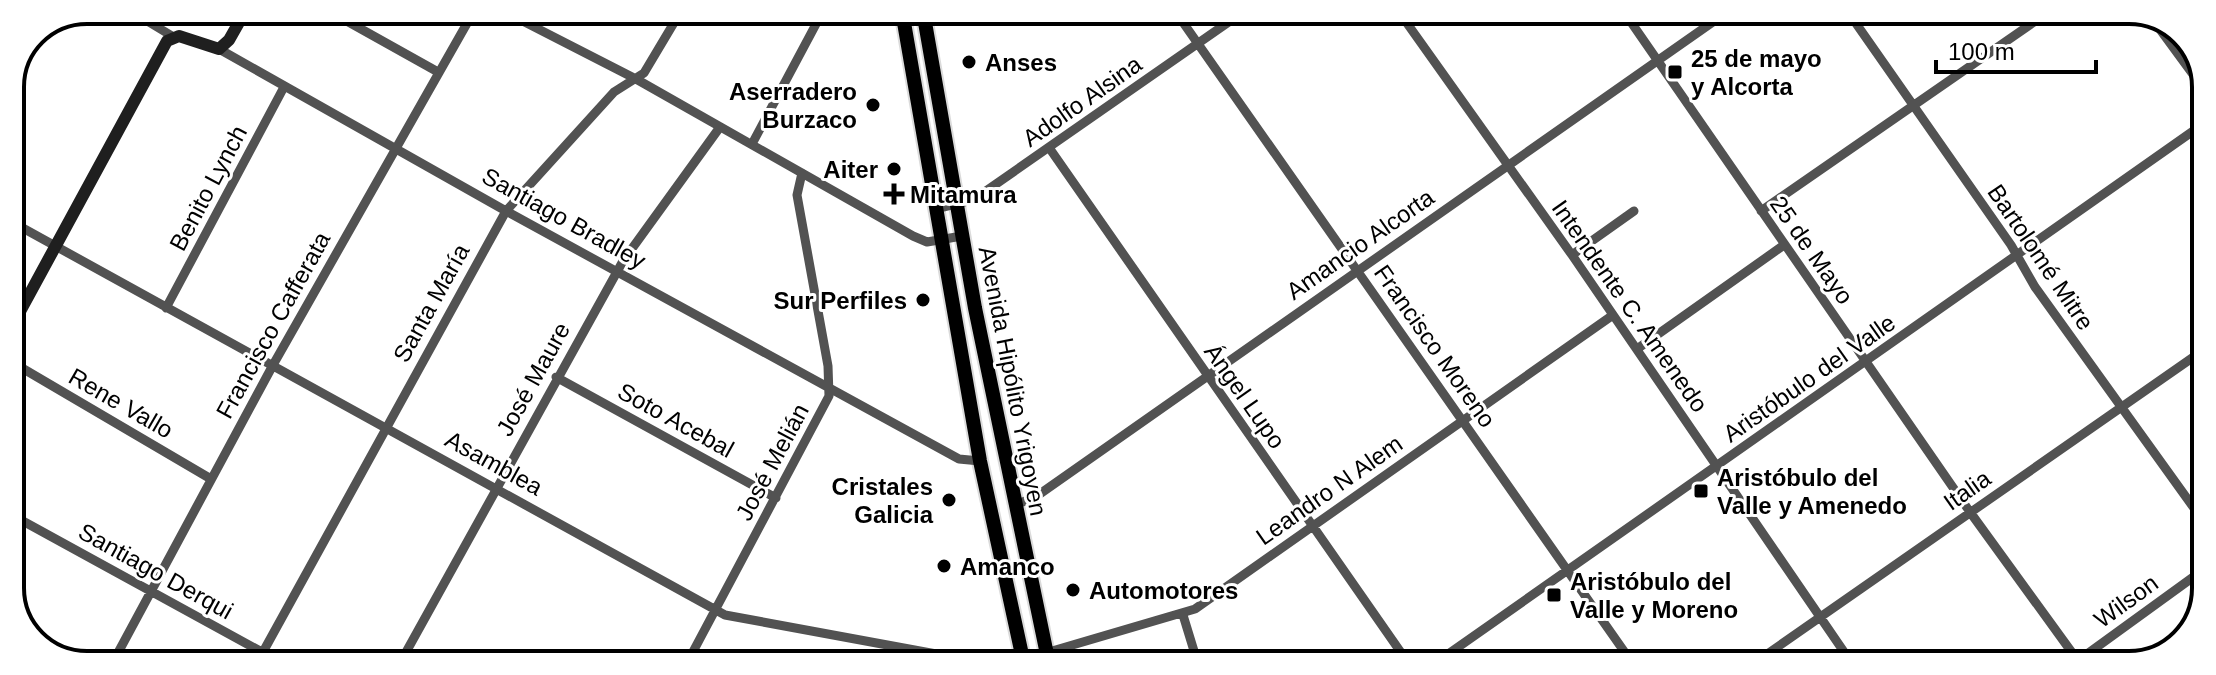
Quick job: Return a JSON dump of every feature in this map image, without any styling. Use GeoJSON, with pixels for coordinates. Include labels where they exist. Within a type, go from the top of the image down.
{"type":"FeatureCollection","features":[{"type":"Feature","properties":{"kind":"main road","name":"Avenida Hipólito Yrigoyen"},"geometry":{"type":"LineString","coordinates":[[904,24],[1016,651]]}},
{"type":"Feature","properties":{"kind":"main road","name":"Avenida Hipólito Yrigoyen"},"geometry":{"type":"LineString","coordinates":[[925,24],[962,236],[1045,651]]}},
{"type":"Feature","properties":{"kind":"street","name":"Santiago Bradley"},"geometry":{"type":"LineString","coordinates":[[152,24],[172,36],[219,49],[830,390],[959,459],[980,461]]}},
{"type":"Feature","properties":{"kind":"street"},"geometry":{"type":"LineString","coordinates":[[219,49],[229,40],[238,24]]}},
{"type":"Feature","properties":{"kind":"street"},"geometry":{"type":"LineString","coordinates":[[352,24],[438,72]]}},
{"type":"Feature","properties":{"kind":"street","name":"Francisco Cafferata"},"geometry":{"type":"LineString","coordinates":[[119,651],[273,365],[466,24]]}},
{"type":"Feature","properties":{"kind":"street"},"geometry":{"type":"LineString","coordinates":[[528,24],[636,79],[913,236],[927,242],[962,236]]}},
{"type":"Feature","properties":{"kind":"street","name":"Santa María"},"geometry":{"type":"LineString","coordinates":[[264,651],[384,427],[506,211],[614,92],[636,79],[648,67],[673,24]]}},
{"type":"Feature","properties":{"kind":"street"},"geometry":{"type":"LineString","coordinates":[[752,144],[816,24]]}},
{"type":"Feature","properties":{"kind":"street","name":"Francisco Moreno"},"geometry":{"type":"LineString","coordinates":[[1184,24],[1624,651]]}},
{"type":"Feature","properties":{"kind":"street","name":"Adolfo Alsina"},"geometry":{"type":"LineString","coordinates":[[936,209],[973,200],[1226,24]]}},
{"type":"Feature","properties":{"kind":"street","name":"Intendente C. Amenedo"},"geometry":{"type":"LineString","coordinates":[[1407,24],[1572,255],[1843,651]]}},
{"type":"Feature","properties":{"kind":"street","name":"25 de Mayo"},"geometry":{"type":"LineString","coordinates":[[1632,24],[2068,651]]}},
{"type":"Feature","properties":{"kind":"street","name":"Amancio Alcorta"},"geometry":{"type":"LineString","coordinates":[[1014,505],[1034,498],[1710,24]]}},
{"type":"Feature","properties":{"kind":"street","name":"Bartolomé Mitre"},"geometry":{"type":"LineString","coordinates":[[1856,24],[2120,408],[2192,506]]}},
{"type":"Feature","properties":{"kind":"street"},"geometry":{"type":"LineString","coordinates":[[1761,211],[2031,24]]}},
{"type":"Feature","properties":{"kind":"street"},"geometry":{"type":"LineString","coordinates":[[2164,35],[2190,70]]}},
{"type":"Feature","properties":{"kind":"street"},"geometry":{"type":"LineString","coordinates":[[24,305],[172,36]]}},
{"type":"Feature","properties":{"kind":"street","name":"Benito Lynch"},"geometry":{"type":"LineString","coordinates":[[166,308],[284,87]]}},
{"type":"Feature","properties":{"kind":"street","name":"José Maure"},"geometry":{"type":"LineString","coordinates":[[407,651],[617,272],[720,127]]}},
{"type":"Feature","properties":{"kind":"street","name":"Aristóbulo del Valle"},"geometry":{"type":"LineString","coordinates":[[1453,651],[2192,132]]}},
{"type":"Feature","properties":{"kind":"street","name":"Ángel Lupo"},"geometry":{"type":"LineString","coordinates":[[1050,149],[1400,651]]}},
{"type":"Feature","properties":{"kind":"street","name":"José Melián"},"geometry":{"type":"LineString","coordinates":[[693,651],[826,404],[830,390],[797,195],[802,173]]}},
{"type":"Feature","properties":{"kind":"street"},"geometry":{"type":"LineString","coordinates":[[1572,255],[1634,211]]}},
{"type":"Feature","properties":{"kind":"street","name":"Asamblea"},"geometry":{"type":"LineString","coordinates":[[24,229],[497,487],[715,610],[743,620],[917,651]]}},
{"type":"Feature","properties":{"kind":"street"},"geometry":{"type":"LineString","coordinates":[[1637,349],[1784,245]]}},
{"type":"Feature","properties":{"kind":"street","name":"Leandro N Alem"},"geometry":{"type":"LineString","coordinates":[[1072,651],[1183,615],[1613,315]]}},
{"type":"Feature","properties":{"kind":"street","name":"Italia"},"geometry":{"type":"LineString","coordinates":[[1772,651],[2192,358]]}},
{"type":"Feature","properties":{"kind":"street","name":"Rene Vallo"},"geometry":{"type":"LineString","coordinates":[[24,369],[211,479]]}},
{"type":"Feature","properties":{"kind":"street","name":"Soto Acebal"},"geometry":{"type":"LineString","coordinates":[[556,377],[776,498]]}},
{"type":"Feature","properties":{"kind":"street","name":"Santiago Derqui"},"geometry":{"type":"LineString","coordinates":[[24,522],[261,651]]}},
{"type":"Feature","properties":{"kind":"street","name":"Wilson"},"geometry":{"type":"LineString","coordinates":[[2094,651],[2192,578]]}},
{"type":"Feature","properties":{"kind":"street"},"geometry":{"type":"LineString","coordinates":[[1183,615],[1194,651]]}},
{"type":"Feature","properties":{"kind":"place","name":"Anses"},"geometry":{"type":"Point","coordinates":[969,62]}},
{"type":"Feature","properties":{"kind":"place","name":"25 de mayo y Alcorta"},"geometry":{"type":"Point","coordinates":[1675,72]}},
{"type":"Feature","properties":{"kind":"place","name":"Aserradero Burzaco"},"geometry":{"type":"Point","coordinates":[873,105]}},
{"type":"Feature","properties":{"kind":"place","name":"Aiter"},"geometry":{"type":"Point","coordinates":[894,169]}},
{"type":"Feature","properties":{"kind":"place","name":"Mitamura"},"geometry":{"type":"Point","coordinates":[894,194]}},
{"type":"Feature","properties":{"kind":"place","name":"Sur Perfiles"},"geometry":{"type":"Point","coordinates":[923,300]}},
{"type":"Feature","properties":{"kind":"place","name":"Aristóbulo del Valle y Amenedo"},"geometry":{"type":"Point","coordinates":[1701,491]}},
{"type":"Feature","properties":{"kind":"place","name":"Cristales Galicia"},"geometry":{"type":"Point","coordinates":[949,500]}},
{"type":"Feature","properties":{"kind":"place","name":"Amanco"},"geometry":{"type":"Point","coordinates":[944,566]}},
{"type":"Feature","properties":{"kind":"place","name":"Automotores"},"geometry":{"type":"Point","coordinates":[1073,590]}},
{"type":"Feature","properties":{"kind":"place","name":"Aristóbulo del Valle y Moreno"},"geometry":{"type":"Point","coordinates":[1554,595]}}]}
